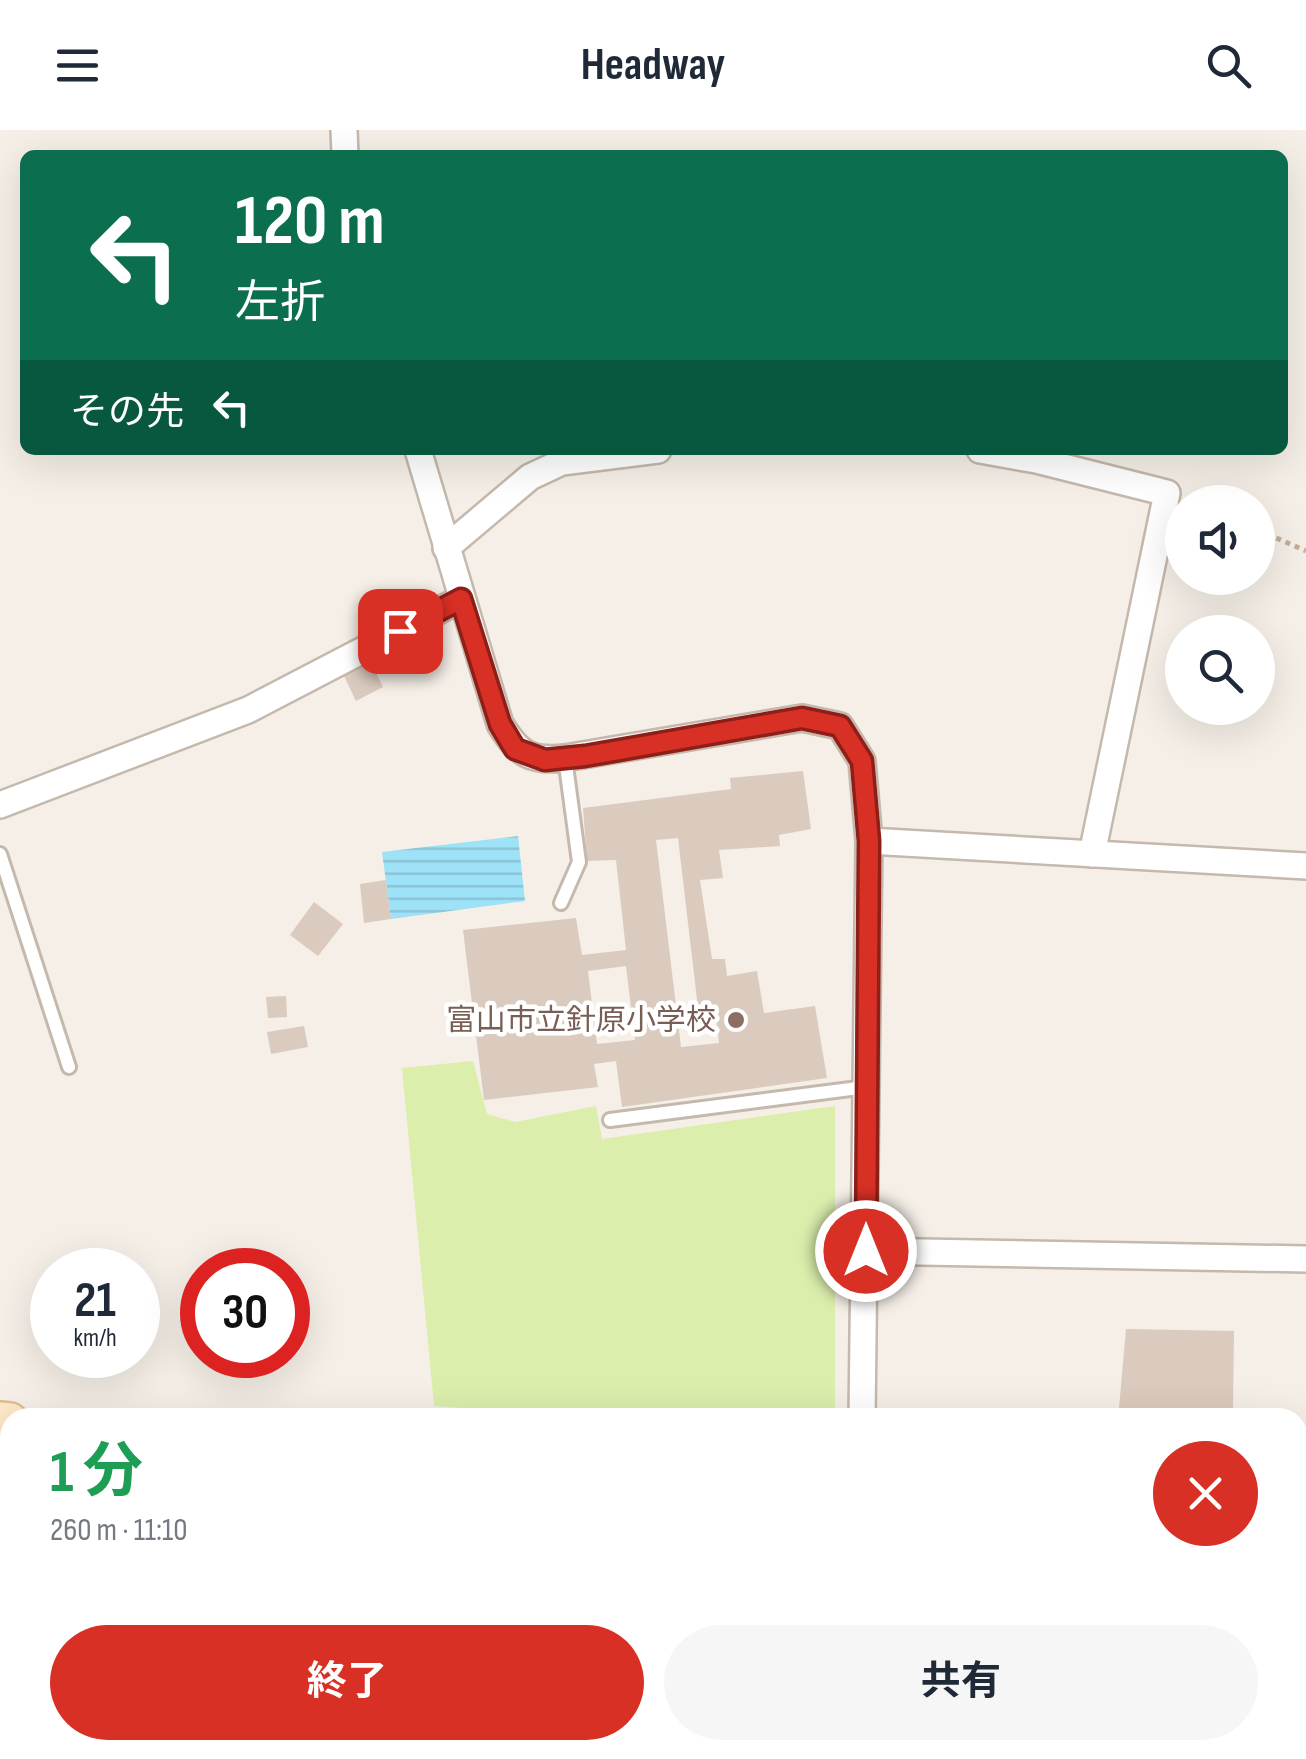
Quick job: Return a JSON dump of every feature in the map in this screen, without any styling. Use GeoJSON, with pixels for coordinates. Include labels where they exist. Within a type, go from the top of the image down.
{"type":"FeatureCollection","features":[{"type":"Feature","properties":{"kind":"street"},"geometry":{"type":"LineString","coordinates":[[419,455],[500,724],[515,749],[545,760],[565,758],[802,718],[840,726],[862,761],[869,841],[862,1408]]}},
{"type":"Feature","properties":{"kind":"street"},"geometry":{"type":"LineString","coordinates":[[446,548],[530,476],[562,462],[618,455]]}},
{"type":"Feature","properties":{"kind":"street"},"geometry":{"type":"LineString","coordinates":[[1008,455],[1167,494],[1092,854]]}},
{"type":"Feature","properties":{"kind":"street"},"geometry":{"type":"LineString","coordinates":[[0,805],[248,710],[461,599]]}},
{"type":"Feature","properties":{"kind":"street"},"geometry":{"type":"LineString","coordinates":[[869,841],[1306,866]]}},
{"type":"Feature","properties":{"kind":"street"},"geometry":{"type":"LineString","coordinates":[[866,1251],[1306,1259]]}},
{"type":"Feature","properties":{"kind":"lane"},"geometry":{"type":"LineString","coordinates":[[561,903],[579,862],[565,758]]}},
{"type":"Feature","properties":{"kind":"lane"},"geometry":{"type":"LineString","coordinates":[[0,854],[69,1067]]}},
{"type":"Feature","properties":{"kind":"lane"},"geometry":{"type":"LineString","coordinates":[[610,1120],[866,1087]]}},
{"type":"Feature","properties":{"kind":"path"},"geometry":{"type":"LineString","coordinates":[[1275,537],[1306,551]]}},
{"type":"Feature","properties":{"kind":"green space"},"geometry":{"type":"Polygon","coordinates":[[[473,1061],[487,1114],[515,1122],[596,1106],[602,1139],[835,1106],[835,1408],[434,1406],[402,1068],[473,1061]]]}},
{"type":"Feature","properties":{"kind":"water"},"geometry":{"type":"Polygon","coordinates":[[[518,836],[525,901],[391,919],[382,852],[518,836]]]}},
{"type":"Feature","properties":{"kind":"building"},"geometry":{"type":"Polygon","coordinates":[[[371,662],[383,687],[356,701],[344,676],[371,662]]]}},
{"type":"Feature","properties":{"kind":"building"},"geometry":{"type":"Polygon","coordinates":[[[803,771],[811,829],[779,835],[780,846],[719,850],[723,878],[700,880],[712,959],[725,959],[727,976],[757,971],[764,1013],[815,1006],[827,1078],[622,1107],[616,1061],[594,1064],[598,1087],[484,1100],[463,930],[576,918],[582,955],[626,950],[616,860],[587,861],[583,808],[731,789],[730,778],[803,771]],[[678,838],[656,840],[681,1047],[719,1043],[715,1006],[698,1008],[678,838]],[[626,966],[588,971],[597,1044],[635,1040],[626,966]]]}},
{"type":"Feature","properties":{"kind":"building"},"geometry":{"type":"Polygon","coordinates":[[[386,880],[391,919],[364,923],[360,884],[386,880]]]}},
{"type":"Feature","properties":{"kind":"building"},"geometry":{"type":"Polygon","coordinates":[[[314,902],[343,924],[318,956],[290,935],[314,902]]]}},
{"type":"Feature","properties":{"kind":"building"},"geometry":{"type":"Polygon","coordinates":[[[286,996],[287,1017],[268,1018],[266,997],[286,996]]]}},
{"type":"Feature","properties":{"kind":"building"},"geometry":{"type":"Polygon","coordinates":[[[304,1026],[308,1047],[271,1054],[267,1032],[304,1026]]]}},
{"type":"Feature","properties":{"kind":"building"},"geometry":{"type":"Polygon","coordinates":[[[1126,1329],[1234,1331],[1233,1408],[1119,1408],[1126,1329]]]}},
{"type":"Feature","properties":{"kind":"place","name":"富山市立針原小学校"},"geometry":{"type":"Point","coordinates":[736,1020]}},
{"type":"Feature","properties":{"kind":"route"},"geometry":{"type":"LineString","coordinates":[[400,631],[461,599],[500,724],[515,749],[545,760],[802,718],[840,726],[862,761],[869,841],[866,1251]]}}]}
